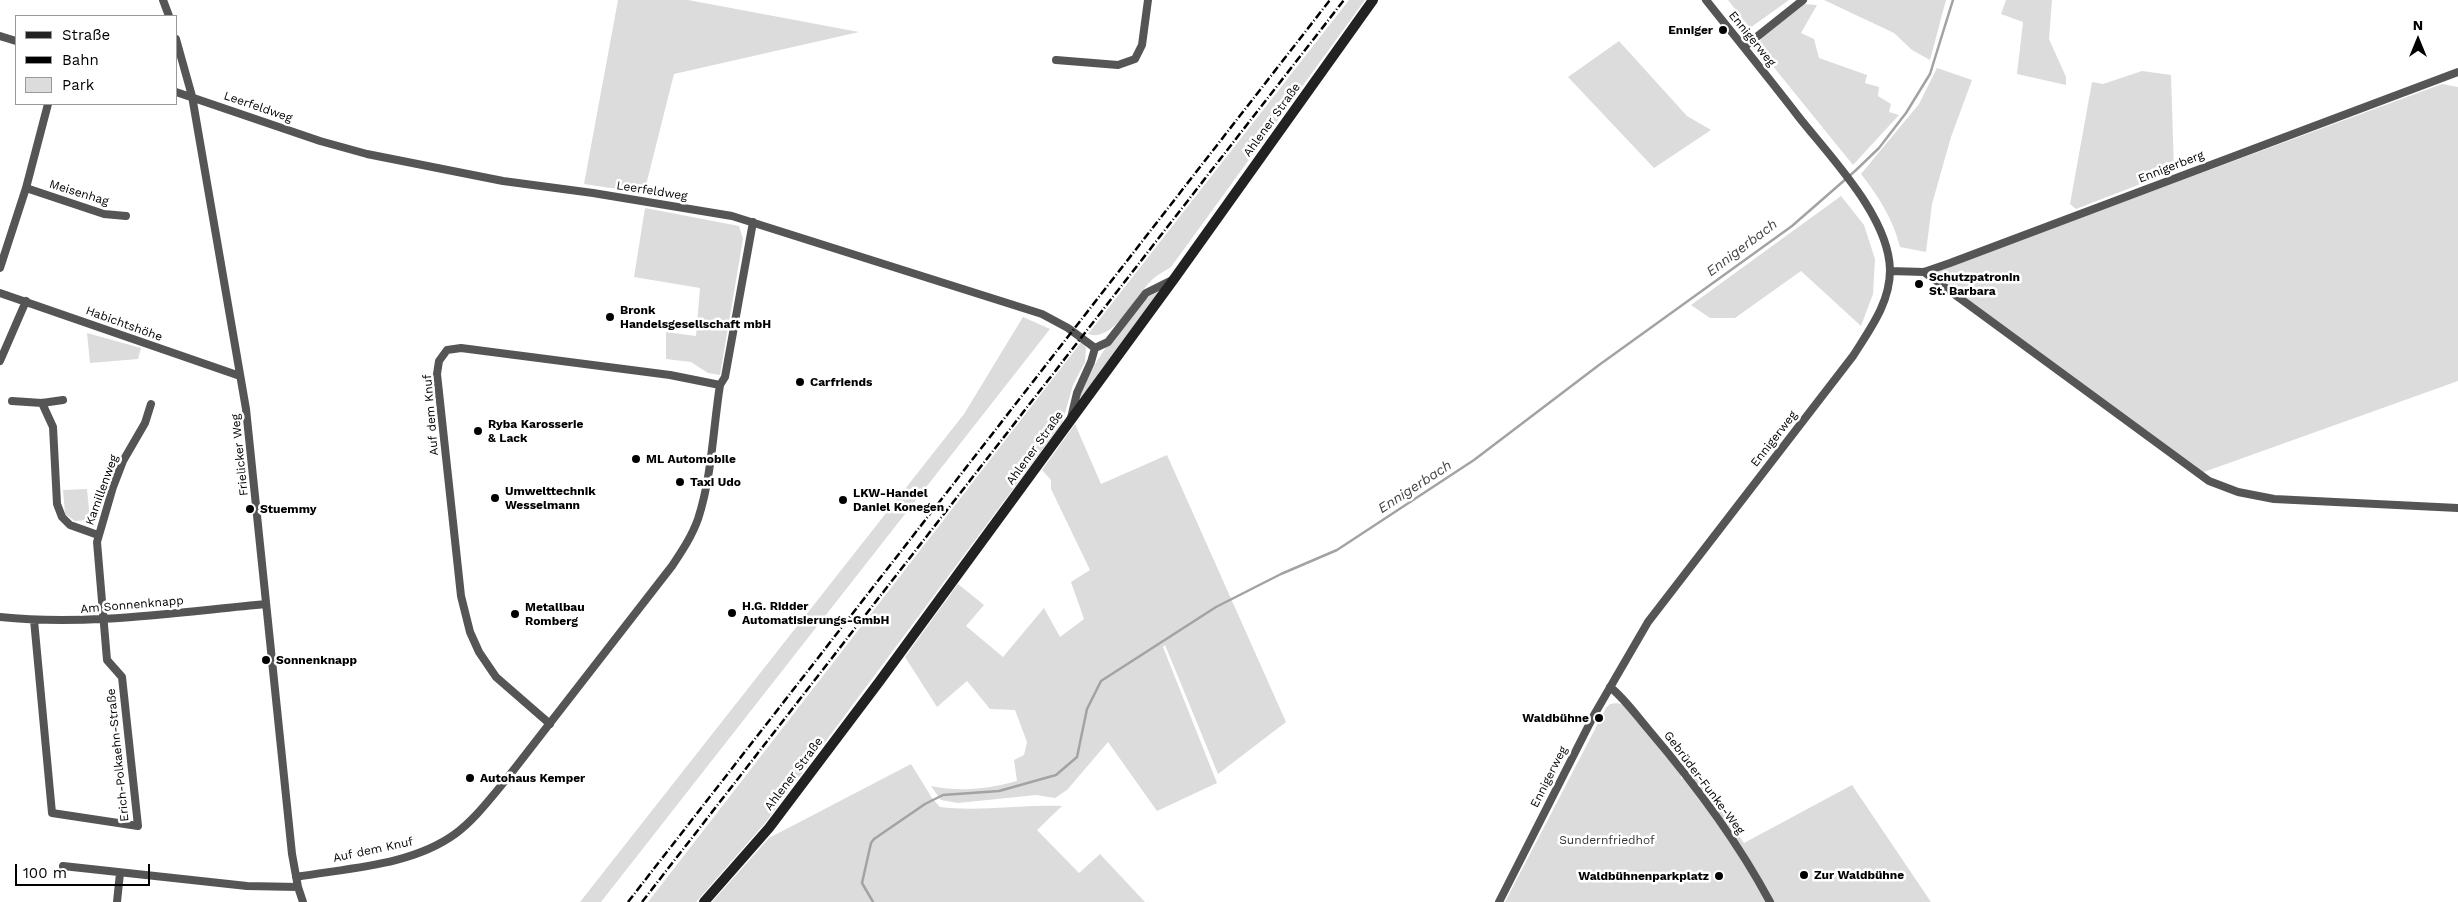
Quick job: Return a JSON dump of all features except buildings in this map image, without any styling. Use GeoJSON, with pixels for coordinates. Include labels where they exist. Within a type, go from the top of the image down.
{"type":"FeatureCollection","features":[{"type":"Feature","properties":{"kind":"main road","name":"Ahlener Straße"},"geometry":{"type":"LineString","coordinates":[[704,902],[780,812],[879,682],[1174,279],[1373,0]]}},
{"type":"Feature","properties":{"kind":"street"},"geometry":{"type":"LineString","coordinates":[[163,0],[169,15]]}},
{"type":"Feature","properties":{"kind":"street"},"geometry":{"type":"LineString","coordinates":[[1056,60],[1118,65],[1135,60],[1142,45],[1148,0]]}},
{"type":"Feature","properties":{"kind":"street","name":"Ennigerweg"},"geometry":{"type":"LineString","coordinates":[[1499,902],[1610,687],[1648,622],[1853,356],[1875,322],[1888,288],[1890,271],[1885,244],[1871,214],[1836,164],[1706,0]]}},
{"type":"Feature","properties":{"kind":"street"},"geometry":{"type":"LineString","coordinates":[[1744,47],[1803,0]]}},
{"type":"Feature","properties":{"kind":"street"},"geometry":{"type":"LineString","coordinates":[[0,36],[15,41]]}},
{"type":"Feature","properties":{"kind":"street","name":"Frielicker Weg"},"geometry":{"type":"LineString","coordinates":[[178,46],[192,96],[250,439],[296,876],[303,902]]}},
{"type":"Feature","properties":{"kind":"street","name":"Ennigerberg"},"geometry":{"type":"LineString","coordinates":[[1890,271],[1924,272],[2458,72]]}},
{"type":"Feature","properties":{"kind":"street","name":"Leerfeldweg"},"geometry":{"type":"LineString","coordinates":[[178,92],[320,141],[383,158],[503,180],[718,213],[753,222],[1042,314],[1068,328],[1094,348]]}},
{"type":"Feature","properties":{"kind":"street"},"geometry":{"type":"LineString","coordinates":[[0,268],[26,188],[48,105]]}},
{"type":"Feature","properties":{"kind":"street","name":"Meisenhag"},"geometry":{"type":"LineString","coordinates":[[26,188],[104,214],[126,216]]}},
{"type":"Feature","properties":{"kind":"street","name":"Auf dem Knuf"},"geometry":{"type":"LineString","coordinates":[[296,876],[408,856],[444,841],[479,812],[550,724],[686,544],[698,519],[704,493],[720,385],[725,377],[753,222]]}},
{"type":"Feature","properties":{"kind":"street"},"geometry":{"type":"LineString","coordinates":[[1924,272],[2208,481],[2238,492],[2274,500],[2458,508]]}},
{"type":"Feature","properties":{"kind":"street"},"geometry":{"type":"LineString","coordinates":[[1071,420],[1077,393],[1092,362],[1094,348],[1108,342],[1146,293],[1174,279]]}},
{"type":"Feature","properties":{"kind":"street","name":"Habichtshöhe"},"geometry":{"type":"LineString","coordinates":[[0,293],[240,376]]}},
{"type":"Feature","properties":{"kind":"street"},"geometry":{"type":"LineString","coordinates":[[0,361],[26,302]]}},
{"type":"Feature","properties":{"kind":"street","name":"Auf dem Knuf"},"geometry":{"type":"LineString","coordinates":[[550,724],[496,677],[470,632],[461,596],[437,374],[439,362],[447,350],[461,348],[670,375],[720,385]]}},
{"type":"Feature","properties":{"kind":"street"},"geometry":{"type":"LineString","coordinates":[[12,400],[42,403],[63,400]]}},
{"type":"Feature","properties":{"kind":"street"},"geometry":{"type":"LineString","coordinates":[[42,403],[44,412],[53,427],[57,504],[62,516],[70,525],[98,535]]}},
{"type":"Feature","properties":{"kind":"street","name":"Kamillenweg"},"geometry":{"type":"LineString","coordinates":[[103,618],[98,535],[120,470],[145,422],[151,404]]}},
{"type":"Feature","properties":{"kind":"street","name":"Am Sonnenknapp"},"geometry":{"type":"LineString","coordinates":[[0,617],[34,620],[103,618],[266,604]]}},
{"type":"Feature","properties":{"kind":"street","name":"Erich-Polkaehn-Straße"},"geometry":{"type":"LineString","coordinates":[[34,620],[52,813],[138,826],[122,677],[107,660],[103,618]]}},
{"type":"Feature","properties":{"kind":"street","name":"Gebrüder-Funke-Weg"},"geometry":{"type":"LineString","coordinates":[[1610,687],[1668,752],[1689,780],[1746,857],[1770,902]]}},
{"type":"Feature","properties":{"kind":"street"},"geometry":{"type":"LineString","coordinates":[[63,866],[247,886],[298,887]]}},
{"type":"Feature","properties":{"kind":"street"},"geometry":{"type":"LineString","coordinates":[[117,902],[120,873]]}},
{"type":"Feature","properties":{"kind":"green space"},"geometry":{"type":"Polygon","coordinates":[[[618,0],[688,0],[859,32],[674,74],[644,193],[584,184],[618,0]]]}},
{"type":"Feature","properties":{"kind":"green space"},"geometry":{"type":"Polygon","coordinates":[[[1349,0],[1365,0],[1171,267],[1153,279],[1123,316],[1107,332],[1098,335],[1088,334],[1349,0]]]}},
{"type":"Feature","properties":{"kind":"green space"},"geometry":{"type":"Polygon","coordinates":[[[1728,0],[1789,0],[1750,28],[1728,0]]]}},
{"type":"Feature","properties":{"kind":"green space"},"geometry":{"type":"Polygon","coordinates":[[[1824,0],[1946,0],[1930,60],[1912,50],[1894,33],[1824,0]]]}},
{"type":"Feature","properties":{"kind":"green space"},"geometry":{"type":"Polygon","coordinates":[[[2006,0],[2052,0],[2049,39],[2066,77],[2066,85],[2017,74],[2023,22],[2001,14],[2006,0]]]}},
{"type":"Feature","properties":{"kind":"green space"},"geometry":{"type":"Polygon","coordinates":[[[1804,4],[1817,5],[1801,33],[1814,39],[1819,58],[1867,75],[1865,83],[1879,87],[1878,96],[1891,104],[1889,112],[1899,115],[1853,165],[1759,49],[1761,38],[1804,4]]]}},
{"type":"Feature","properties":{"kind":"green space"},"geometry":{"type":"Polygon","coordinates":[[[1619,41],[1687,116],[1711,130],[1654,168],[1568,77],[1619,41]]]}},
{"type":"Feature","properties":{"kind":"green space"},"geometry":{"type":"Polygon","coordinates":[[[1937,68],[1972,80],[1951,137],[1932,204],[1926,252],[1900,247],[1885,209],[1861,174],[1919,104],[1937,68]]]}},
{"type":"Feature","properties":{"kind":"green space"},"geometry":{"type":"Polygon","coordinates":[[[2142,71],[2171,75],[2174,171],[2076,209],[2070,204],[2092,82],[2103,84],[2142,71]]]}},
{"type":"Feature","properties":{"kind":"green space"},"geometry":{"type":"Polygon","coordinates":[[[2442,84],[2458,87],[2458,381],[2201,473],[1939,279],[1937,275],[1939,270],[2442,84]]]}},
{"type":"Feature","properties":{"kind":"green space"},"geometry":{"type":"Polygon","coordinates":[[[1841,196],[1864,225],[1875,259],[1873,294],[1861,326],[1801,271],[1735,318],[1710,318],[1691,305],[1841,196]]]}},
{"type":"Feature","properties":{"kind":"green space"},"geometry":{"type":"Polygon","coordinates":[[[645,208],[739,226],[743,239],[720,375],[708,373],[691,362],[666,359],[666,332],[696,336],[700,288],[634,277],[645,208]]]}},
{"type":"Feature","properties":{"kind":"green space"},"geometry":{"type":"Polygon","coordinates":[[[1161,289],[1082,398],[1079,396],[1093,369],[1126,320],[1150,296],[1161,289]]]}},
{"type":"Feature","properties":{"kind":"green space"},"geometry":{"type":"Polygon","coordinates":[[[1023,317],[1050,329],[601,902],[580,902],[964,414],[1023,317]]]}},
{"type":"Feature","properties":{"kind":"green space"},"geometry":{"type":"Polygon","coordinates":[[[87,333],[141,348],[138,359],[90,363],[87,333]]]}},
{"type":"Feature","properties":{"kind":"green space"},"geometry":{"type":"Polygon","coordinates":[[[1082,341],[1086,348],[1085,362],[1073,385],[1062,423],[765,823],[696,902],[648,902],[1082,341]]]}},
{"type":"Feature","properties":{"kind":"green space"},"geometry":{"type":"Polygon","coordinates":[[[1075,424],[1101,484],[1167,455],[1286,722],[1218,774],[1165,645],[1163,647],[1217,783],[1157,811],[1108,742],[1067,790],[1055,798],[1036,795],[958,803],[941,800],[931,786],[974,789],[1017,781],[1014,760],[1024,755],[1027,742],[1015,710],[990,709],[967,681],[937,707],[905,657],[958,584],[984,605],[966,626],[1003,657],[1044,608],[1060,637],[1084,619],[1071,582],[1090,570],[1051,489],[1051,480],[1042,470],[1075,424]]]}},
{"type":"Feature","properties":{"kind":"green space"},"geometry":{"type":"Polygon","coordinates":[[[87,489],[90,520],[75,521],[65,514],[63,490],[87,489]]]}},
{"type":"Feature","properties":{"kind":"green space","name":"Sundernfriedhof"},"geometry":{"type":"Polygon","coordinates":[[[1617,703],[1623,705],[1681,773],[1681,779],[1692,773],[1715,801],[1744,843],[1852,785],[1931,902],[1505,902],[1606,708],[1610,704],[1617,703]]]}},
{"type":"Feature","properties":{"kind":"green space"},"geometry":{"type":"Polygon","coordinates":[[[911,764],[932,798],[940,807],[970,809],[1062,806],[1037,830],[1079,873],[1100,854],[1145,902],[712,902],[769,838],[911,764]]]}},
{"type":"Feature","properties":{"kind":"waterway","name":"Ennigerbach"},"geometry":{"type":"LineString","coordinates":[[873,902],[862,883],[871,843],[874,839],[925,804],[943,795],[999,791],[1056,775],[1077,757],[1087,709],[1101,681],[1216,607],[1281,574],[1337,550],[1474,460],[1599,365],[1792,226],[1879,148],[1906,113],[1930,74],[1953,0]]}},
{"type":"Feature","properties":{"kind":"railway"},"geometry":{"type":"LineString","coordinates":[[628,902],[1330,0]]}},
{"type":"Feature","properties":{"kind":"railway"},"geometry":{"type":"LineString","coordinates":[[642,902],[1344,0]]}},
{"type":"Feature","properties":{"kind":"place","name":"Enniger"},"geometry":{"type":"Point","coordinates":[1723,30]}},
{"type":"Feature","properties":{"kind":"place","name":"Schutzpatronin St. Barbara"},"geometry":{"type":"Point","coordinates":[1919,284]}},
{"type":"Feature","properties":{"kind":"place","name":"Bronk Handelsgesellschaft mbH"},"geometry":{"type":"Point","coordinates":[610,317]}},
{"type":"Feature","properties":{"kind":"place","name":"Carfriends"},"geometry":{"type":"Point","coordinates":[800,382]}},
{"type":"Feature","properties":{"kind":"place","name":"Ryba Karosserie & Lack"},"geometry":{"type":"Point","coordinates":[478,431]}},
{"type":"Feature","properties":{"kind":"place","name":"ML Automobile"},"geometry":{"type":"Point","coordinates":[636,459]}},
{"type":"Feature","properties":{"kind":"place","name":"Taxi Udo"},"geometry":{"type":"Point","coordinates":[680,482]}},
{"type":"Feature","properties":{"kind":"place","name":"Umwelttechnik Wesselmann"},"geometry":{"type":"Point","coordinates":[495,498]}},
{"type":"Feature","properties":{"kind":"place","name":"LKW-Handel Daniel Konegen"},"geometry":{"type":"Point","coordinates":[843,500]}},
{"type":"Feature","properties":{"kind":"place","name":"Stuemmy"},"geometry":{"type":"Point","coordinates":[250,509]}},
{"type":"Feature","properties":{"kind":"place","name":"H.G. Ridder Automatisierungs-GmbH"},"geometry":{"type":"Point","coordinates":[732,613]}},
{"type":"Feature","properties":{"kind":"place","name":"Metallbau Romberg"},"geometry":{"type":"Point","coordinates":[515,614]}},
{"type":"Feature","properties":{"kind":"place","name":"Sonnenknapp"},"geometry":{"type":"Point","coordinates":[266,660]}},
{"type":"Feature","properties":{"kind":"place","name":"Waldbühne"},"geometry":{"type":"Point","coordinates":[1599,718]}},
{"type":"Feature","properties":{"kind":"place","name":"Autohaus Kemper"},"geometry":{"type":"Point","coordinates":[470,778]}},
{"type":"Feature","properties":{"kind":"place","name":"Zur Waldbühne"},"geometry":{"type":"Point","coordinates":[1804,875]}},
{"type":"Feature","properties":{"kind":"place","name":"Waldbühnenparkplatz"},"geometry":{"type":"Point","coordinates":[1719,876]}}]}
